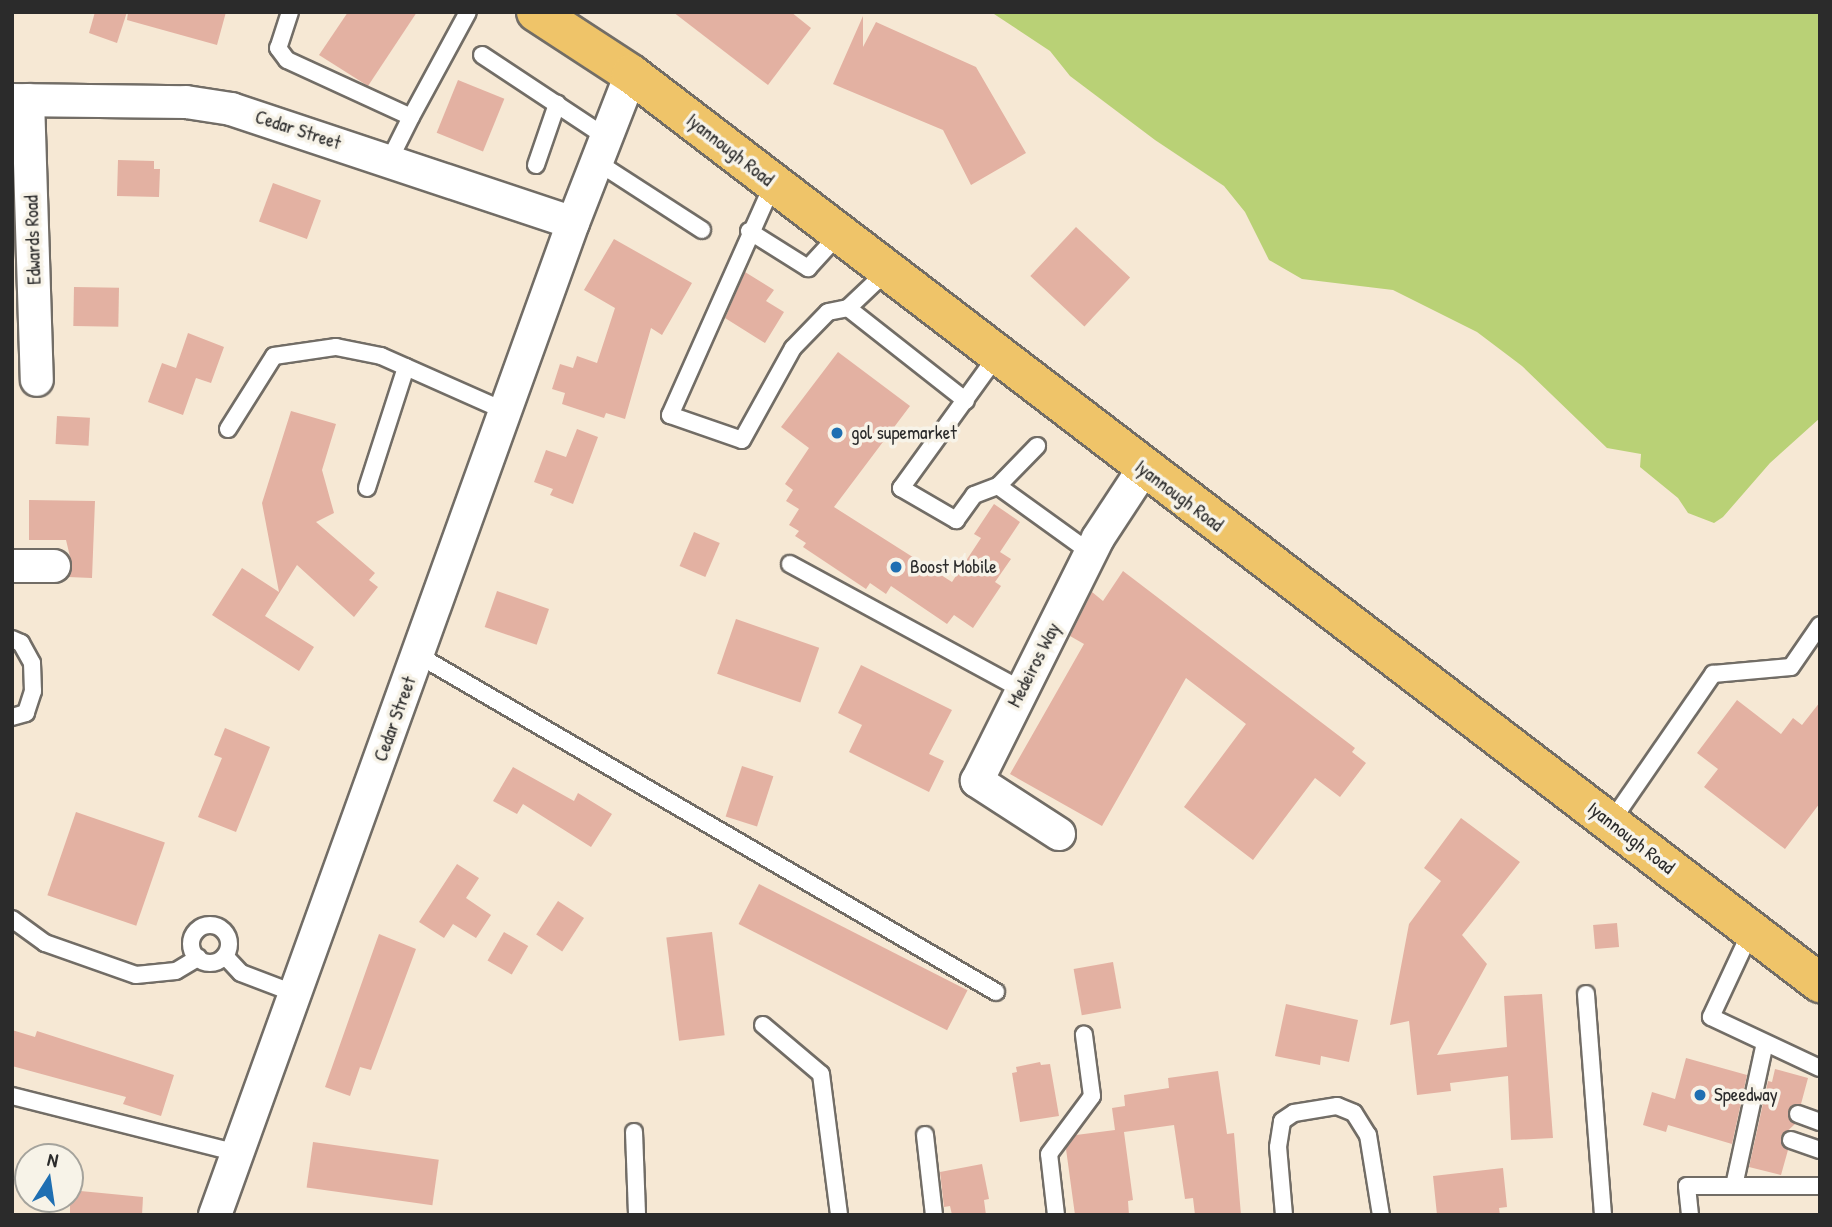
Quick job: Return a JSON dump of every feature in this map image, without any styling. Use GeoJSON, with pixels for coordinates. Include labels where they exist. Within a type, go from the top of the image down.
{"type":"FeatureCollection","features":[{"type":"Feature","properties":{"kind":"main road","name":"Iyannough Road"},"geometry":{"type":"LineString","coordinates":[[537,12],[631,74],[996,357],[1820,982]]}},
{"type":"Feature","properties":{"kind":"street","name":"Cedar Street"},"geometry":{"type":"LineString","coordinates":[[215,1215],[573,223],[631,74]]}},
{"type":"Feature","properties":{"kind":"street","name":"Cedar Street"},"geometry":{"type":"LineString","coordinates":[[20,100],[186,102],[231,109],[573,223]]}},
{"type":"Feature","properties":{"kind":"street","name":"Edwards Road"},"geometry":{"type":"LineString","coordinates":[[20,100],[37,380]]}},
{"type":"Feature","properties":{"kind":"street","name":"Medeiros Way"},"geometry":{"type":"LineString","coordinates":[[1059,834],[977,781],[1020,689],[1091,553],[1144,468]]}},
{"type":"Feature","properties":{"kind":"street"},"geometry":{"type":"LineString","coordinates":[[12,566],[54,566]]}},
{"type":"Feature","properties":{"kind":"lane"},"geometry":{"type":"LineString","coordinates":[[290,12],[278,48],[287,60],[411,117]]}},
{"type":"Feature","properties":{"kind":"lane"},"geometry":{"type":"LineString","coordinates":[[389,161],[468,12]]}},
{"type":"Feature","properties":{"kind":"lane"},"geometry":{"type":"LineString","coordinates":[[482,55],[557,104],[601,149],[702,230]]}},
{"type":"Feature","properties":{"kind":"lane"},"geometry":{"type":"LineString","coordinates":[[536,165],[557,104]]}},
{"type":"Feature","properties":{"kind":"lane"},"geometry":{"type":"LineString","coordinates":[[773,184],[749,231],[670,415],[742,440],[793,348],[828,312],[848,308],[887,271]]}},
{"type":"Feature","properties":{"kind":"lane"},"geometry":{"type":"LineString","coordinates":[[749,231],[808,268],[839,234]]}},
{"type":"Feature","properties":{"kind":"lane"},"geometry":{"type":"LineString","coordinates":[[848,308],[966,401]]}},
{"type":"Feature","properties":{"kind":"lane"},"geometry":{"type":"LineString","coordinates":[[229,429],[274,356],[336,346],[381,356],[505,411]]}},
{"type":"Feature","properties":{"kind":"lane"},"geometry":{"type":"LineString","coordinates":[[996,357],[901,488],[956,520],[974,495],[998,486],[1037,446]]}},
{"type":"Feature","properties":{"kind":"lane"},"geometry":{"type":"LineString","coordinates":[[367,488],[406,367]]}},
{"type":"Feature","properties":{"kind":"lane"},"geometry":{"type":"LineString","coordinates":[[998,486],[1091,553]]}},
{"type":"Feature","properties":{"kind":"lane"},"geometry":{"type":"LineString","coordinates":[[790,564],[1020,689]]}},
{"type":"Feature","properties":{"kind":"lane"},"geometry":{"type":"LineString","coordinates":[[1611,822],[1713,674],[1791,667],[1820,625]]}},
{"type":"Feature","properties":{"kind":"lane"},"geometry":{"type":"LineString","coordinates":[[12,639],[21,643],[32,663],[33,691],[26,713],[12,717]]}},
{"type":"Feature","properties":{"kind":"lane"},"geometry":{"type":"LineString","coordinates":[[418,655],[996,992]]}},
{"type":"Feature","properties":{"kind":"lane"},"geometry":{"type":"LineString","coordinates":[[12,919],[44,943],[136,975],[176,971],[198,958],[214,962],[225,956],[229,945],[226,934],[209,925],[194,934],[192,947],[198,958]]}},
{"type":"Feature","properties":{"kind":"lane"},"geometry":{"type":"LineString","coordinates":[[1752,929],[1711,1017],[1820,1068]]}},
{"type":"Feature","properties":{"kind":"lane"},"geometry":{"type":"LineString","coordinates":[[225,956],[241,973],[296,994]]}},
{"type":"Feature","properties":{"kind":"lane"},"geometry":{"type":"LineString","coordinates":[[1586,994],[1602,1215]]}},
{"type":"Feature","properties":{"kind":"lane"},"geometry":{"type":"LineString","coordinates":[[763,1025],[821,1073],[839,1215]]}},
{"type":"Feature","properties":{"kind":"lane"},"geometry":{"type":"LineString","coordinates":[[1056,1215],[1049,1154],[1092,1097],[1084,1035]]}},
{"type":"Feature","properties":{"kind":"lane"},"geometry":{"type":"LineString","coordinates":[[1734,1186],[1753,1128],[1765,1043]]}},
{"type":"Feature","properties":{"kind":"lane"},"geometry":{"type":"LineString","coordinates":[[12,1096],[238,1153]]}},
{"type":"Feature","properties":{"kind":"lane"},"geometry":{"type":"LineString","coordinates":[[1284,1215],[1278,1147],[1282,1121],[1294,1113],[1337,1106],[1354,1113],[1368,1135],[1381,1215]]}},
{"type":"Feature","properties":{"kind":"lane"},"geometry":{"type":"LineString","coordinates":[[1798,1114],[1820,1122]]}},
{"type":"Feature","properties":{"kind":"lane"},"geometry":{"type":"LineString","coordinates":[[634,1132],[637,1215]]}},
{"type":"Feature","properties":{"kind":"lane"},"geometry":{"type":"LineString","coordinates":[[925,1135],[934,1215]]}},
{"type":"Feature","properties":{"kind":"lane"},"geometry":{"type":"LineString","coordinates":[[1791,1140],[1820,1150]]}},
{"type":"Feature","properties":{"kind":"lane"},"geometry":{"type":"LineString","coordinates":[[1690,1215],[1687,1186],[1820,1186]]}},
{"type":"Feature","properties":{"kind":"green space"},"geometry":{"type":"Polygon","coordinates":[[[991,12],[1820,12],[1820,418],[1770,463],[1723,517],[1714,523],[1688,513],[1678,498],[1640,467],[1641,454],[1607,448],[1522,366],[1477,332],[1393,290],[1302,279],[1269,260],[1245,212],[1224,186],[1155,140],[1070,76],[1050,51],[991,12]]]}},
{"type":"Feature","properties":{"kind":"building"},"geometry":{"type":"Polygon","coordinates":[[[95,12],[127,12],[117,43],[89,33],[95,12]]]}},
{"type":"Feature","properties":{"kind":"building"},"geometry":{"type":"Polygon","coordinates":[[[128,12],[226,12],[217,45],[127,20],[128,12]]]}},
{"type":"Feature","properties":{"kind":"building"},"geometry":{"type":"Polygon","coordinates":[[[348,12],[417,12],[368,86],[319,55],[348,12]]]}},
{"type":"Feature","properties":{"kind":"building"},"geometry":{"type":"Polygon","coordinates":[[[673,12],[791,12],[811,28],[768,85],[673,12]]]}},
{"type":"Feature","properties":{"kind":"building"},"geometry":{"type":"Polygon","coordinates":[[[863,16],[863,47],[876,22],[976,67],[1026,153],[971,185],[943,130],[833,84],[863,16]]]}},
{"type":"Feature","properties":{"kind":"building"},"geometry":{"type":"Polygon","coordinates":[[[458,80],[504,99],[483,152],[437,133],[458,80]]]}},
{"type":"Feature","properties":{"kind":"building"},"geometry":{"type":"Polygon","coordinates":[[[118,160],[154,161],[154,169],[160,169],[159,197],[117,196],[118,160]]]}},
{"type":"Feature","properties":{"kind":"building"},"geometry":{"type":"Polygon","coordinates":[[[273,183],[321,200],[307,239],[259,222],[273,183]]]}},
{"type":"Feature","properties":{"kind":"building"},"geometry":{"type":"Polygon","coordinates":[[[1076,227],[1130,277],[1084,326],[1030,276],[1076,227]]]}},
{"type":"Feature","properties":{"kind":"building"},"geometry":{"type":"Polygon","coordinates":[[[614,239],[692,283],[662,335],[651,328],[625,419],[606,413],[604,418],[562,404],[565,393],[552,389],[560,364],[573,368],[577,356],[597,363],[615,308],[584,290],[614,239]]]}},
{"type":"Feature","properties":{"kind":"building"},"geometry":{"type":"Polygon","coordinates":[[[745,272],[774,290],[766,301],[784,312],[765,343],[725,318],[745,272]]]}},
{"type":"Feature","properties":{"kind":"building"},"geometry":{"type":"Polygon","coordinates":[[[74,287],[119,288],[118,327],[73,326],[74,287]]]}},
{"type":"Feature","properties":{"kind":"building"},"geometry":{"type":"Polygon","coordinates":[[[188,333],[224,347],[211,383],[196,378],[183,415],[148,402],[162,363],[176,368],[188,333]]]}},
{"type":"Feature","properties":{"kind":"building"},"geometry":{"type":"Polygon","coordinates":[[[838,352],[910,406],[834,507],[952,582],[981,538],[974,534],[994,504],[1020,522],[1000,552],[1011,559],[995,582],[1001,586],[973,628],[954,615],[947,624],[891,586],[886,594],[870,583],[866,589],[803,547],[806,543],[795,536],[799,531],[789,525],[799,509],[786,501],[793,490],[785,484],[809,448],[781,427],[838,352]]]}},
{"type":"Feature","properties":{"kind":"building"},"geometry":{"type":"Polygon","coordinates":[[[291,411],[336,424],[322,470],[334,513],[316,522],[375,573],[369,580],[378,587],[354,617],[297,565],[265,616],[314,647],[299,671],[212,615],[242,568],[279,592],[262,503],[291,411]]]}},
{"type":"Feature","properties":{"kind":"building"},"geometry":{"type":"Polygon","coordinates":[[[57,416],[90,418],[88,446],[56,444],[57,416]]]}},
{"type":"Feature","properties":{"kind":"building"},"geometry":{"type":"Polygon","coordinates":[[[577,429],[598,437],[573,504],[550,495],[553,489],[534,482],[546,450],[566,457],[577,429]]]}},
{"type":"Feature","properties":{"kind":"building"},"geometry":{"type":"Polygon","coordinates":[[[29,500],[95,501],[92,578],[68,577],[72,565],[66,540],[29,540],[29,500]]]}},
{"type":"Feature","properties":{"kind":"building"},"geometry":{"type":"Polygon","coordinates":[[[694,532],[720,543],[705,577],[680,566],[694,532]]]}},
{"type":"Feature","properties":{"kind":"building"},"geometry":{"type":"Polygon","coordinates":[[[1123,571],[1355,748],[1352,752],[1366,763],[1340,797],[1315,778],[1253,860],[1184,807],[1246,724],[1186,678],[1102,826],[1010,774],[1084,644],[1070,636],[1092,592],[1103,601],[1123,571]]]}},
{"type":"Feature","properties":{"kind":"building"},"geometry":{"type":"Polygon","coordinates":[[[497,591],[549,609],[537,645],[485,627],[497,591]]]}},
{"type":"Feature","properties":{"kind":"building"},"geometry":{"type":"Polygon","coordinates":[[[736,619],[819,648],[800,702],[717,674],[736,619]]]}},
{"type":"Feature","properties":{"kind":"building"},"geometry":{"type":"Polygon","coordinates":[[[861,665],[952,710],[929,754],[944,761],[929,792],[849,752],[862,725],[838,713],[861,665]]]}},
{"type":"Feature","properties":{"kind":"building"},"geometry":{"type":"Polygon","coordinates":[[[1737,700],[1781,734],[1793,718],[1802,725],[1820,702],[1820,803],[1785,849],[1704,787],[1718,769],[1697,753],[1737,700]]]}},
{"type":"Feature","properties":{"kind":"building"},"geometry":{"type":"Polygon","coordinates":[[[225,728],[270,747],[236,832],[198,817],[222,758],[214,755],[225,728]]]}},
{"type":"Feature","properties":{"kind":"building"},"geometry":{"type":"Polygon","coordinates":[[[742,766],[773,776],[757,827],[726,816],[742,766]]]}},
{"type":"Feature","properties":{"kind":"building"},"geometry":{"type":"Polygon","coordinates":[[[513,767],[574,801],[578,793],[612,814],[591,847],[523,804],[517,814],[493,801],[513,767]]]}},
{"type":"Feature","properties":{"kind":"building"},"geometry":{"type":"Polygon","coordinates":[[[76,812],[165,843],[136,926],[47,895],[76,812]]]}},
{"type":"Feature","properties":{"kind":"building"},"geometry":{"type":"Polygon","coordinates":[[[1461,818],[1520,862],[1462,935],[1487,964],[1437,1055],[1507,1047],[1504,996],[1542,994],[1553,1138],[1511,1140],[1508,1076],[1450,1083],[1451,1091],[1417,1095],[1409,1021],[1390,1025],[1409,924],[1441,881],[1424,868],[1461,818]]]}},
{"type":"Feature","properties":{"kind":"building"},"geometry":{"type":"Polygon","coordinates":[[[457,864],[479,878],[466,898],[491,915],[476,938],[453,924],[444,938],[419,922],[457,864]]]}},
{"type":"Feature","properties":{"kind":"building"},"geometry":{"type":"Polygon","coordinates":[[[759,884],[967,990],[947,1030],[739,924],[759,884]]]}},
{"type":"Feature","properties":{"kind":"building"},"geometry":{"type":"Polygon","coordinates":[[[558,901],[584,918],[562,951],[536,935],[558,901]]]}},
{"type":"Feature","properties":{"kind":"building"},"geometry":{"type":"Polygon","coordinates":[[[1617,923],[1619,947],[1595,949],[1593,925],[1617,923]]]}},
{"type":"Feature","properties":{"kind":"building"},"geometry":{"type":"Polygon","coordinates":[[[504,932],[528,946],[512,975],[488,961],[504,932]]]}},
{"type":"Feature","properties":{"kind":"building"},"geometry":{"type":"Polygon","coordinates":[[[712,932],[725,1035],[679,1041],[666,938],[712,932]]]}},
{"type":"Feature","properties":{"kind":"building"},"geometry":{"type":"Polygon","coordinates":[[[379,934],[416,949],[371,1070],[360,1067],[350,1096],[325,1087],[379,934]]]}},
{"type":"Feature","properties":{"kind":"building"},"geometry":{"type":"Polygon","coordinates":[[[1113,962],[1121,1008],[1082,1015],[1074,969],[1113,962]]]}},
{"type":"Feature","properties":{"kind":"building"},"geometry":{"type":"Polygon","coordinates":[[[1286,1004],[1358,1020],[1349,1062],[1321,1056],[1320,1065],[1275,1056],[1286,1004]]]}},
{"type":"Feature","properties":{"kind":"building"},"geometry":{"type":"Polygon","coordinates":[[[12,1030],[35,1037],[37,1031],[174,1075],[161,1116],[123,1104],[126,1097],[12,1066],[12,1030]]]}},
{"type":"Feature","properties":{"kind":"building","name":"Speedway"},"geometry":{"type":"Polygon","coordinates":[[[1686,1058],[1747,1075],[1732,1144],[1668,1125],[1666,1132],[1643,1125],[1652,1092],[1675,1099],[1686,1058]]]}},
{"type":"Feature","properties":{"kind":"building"},"geometry":{"type":"Polygon","coordinates":[[[1040,1062],[1041,1065],[1050,1064],[1059,1116],[1020,1122],[1012,1073],[1017,1072],[1016,1067],[1040,1062]]]}},
{"type":"Feature","properties":{"kind":"building","name":"Speedway"},"geometry":{"type":"Polygon","coordinates":[[[1775,1069],[1808,1078],[1801,1104],[1788,1111],[1795,1124],[1781,1137],[1788,1150],[1781,1175],[1749,1167],[1768,1081],[1772,1082],[1775,1069]]]}},
{"type":"Feature","properties":{"kind":"building"},"geometry":{"type":"Polygon","coordinates":[[[1218,1071],[1227,1134],[1234,1133],[1241,1215],[1195,1215],[1193,1198],[1185,1199],[1174,1125],[1124,1132],[1133,1200],[1128,1201],[1129,1215],[1075,1215],[1066,1149],[1076,1135],[1115,1130],[1112,1108],[1125,1106],[1124,1095],[1169,1088],[1168,1078],[1218,1071]]]}},
{"type":"Feature","properties":{"kind":"building"},"geometry":{"type":"Polygon","coordinates":[[[313,1142],[439,1160],[432,1205],[307,1188],[313,1142]]]}},
{"type":"Feature","properties":{"kind":"building"},"geometry":{"type":"Polygon","coordinates":[[[982,1164],[989,1199],[984,1200],[986,1215],[952,1215],[950,1206],[944,1207],[940,1172],[982,1164]]]}},
{"type":"Feature","properties":{"kind":"building"},"geometry":{"type":"Polygon","coordinates":[[[1503,1168],[1507,1207],[1499,1208],[1500,1215],[1437,1215],[1433,1176],[1503,1168]]]}},
{"type":"Feature","properties":{"kind":"building"},"geometry":{"type":"Polygon","coordinates":[[[84,1191],[143,1197],[142,1215],[70,1215],[84,1213],[84,1191]]]}},
{"type":"Feature","properties":{"kind":"place","name":"gol supemarket"},"geometry":{"type":"Point","coordinates":[837,433]}},
{"type":"Feature","properties":{"kind":"place","name":"Boost Mobile"},"geometry":{"type":"Point","coordinates":[896,567]}},
{"type":"Feature","properties":{"kind":"place","name":"Speedway"},"geometry":{"type":"Point","coordinates":[1700,1095]}}]}
